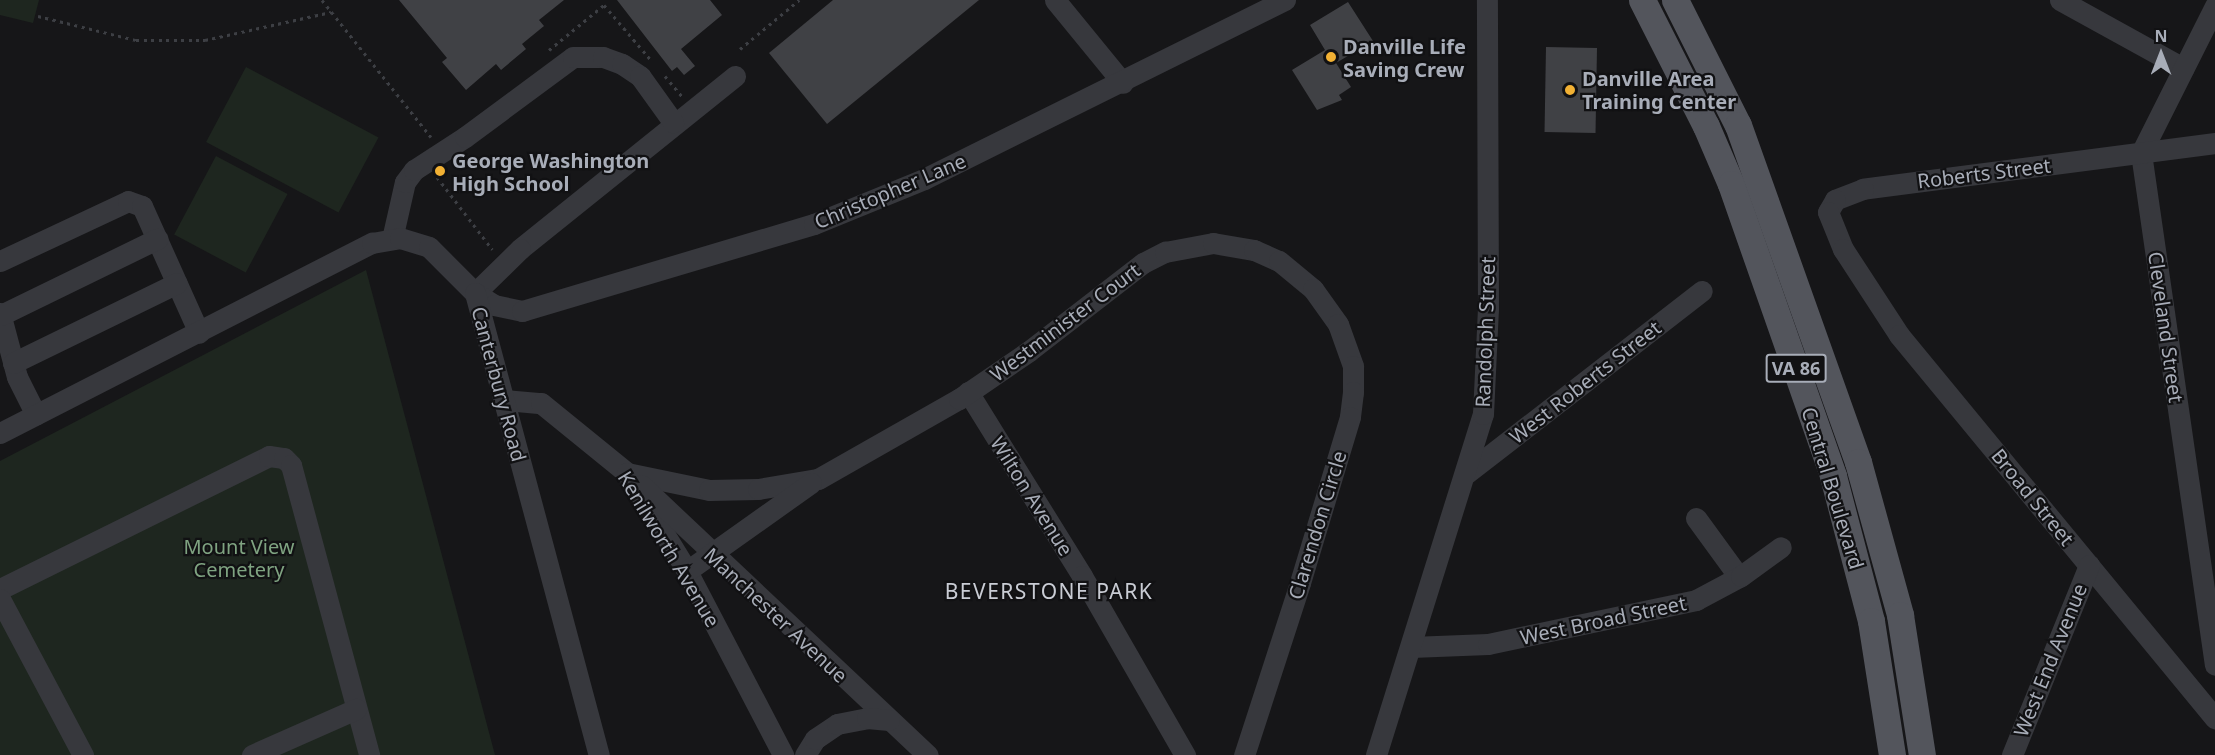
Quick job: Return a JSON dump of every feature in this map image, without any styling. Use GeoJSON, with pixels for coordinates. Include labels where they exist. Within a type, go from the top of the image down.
{"type":"FeatureCollection","features":[{"type":"Feature","properties":{"kind":"main road","name":"Central Boulevard"},"geometry":{"type":"LineString","coordinates":[[1642,0],[1706,126],[1731,184],[1833,476],[1871,621],[1892,755]]}},
{"type":"Feature","properties":{"kind":"main road","name":"Central Boulevard"},"geometry":{"type":"LineString","coordinates":[[1675,0],[1738,125],[1854,451],[1900,615],[1922,755]]}},
{"type":"Feature","properties":{"kind":"street"},"geometry":{"type":"LineString","coordinates":[[1055,0],[1123,83]]}},
{"type":"Feature","properties":{"kind":"street","name":"Christopher Lane"},"geometry":{"type":"LineString","coordinates":[[474,293],[494,305],[522,311],[814,225],[924,179],[1123,83],[1285,0]]}},
{"type":"Feature","properties":{"kind":"street","name":"Randolph Street"},"geometry":{"type":"LineString","coordinates":[[1376,755],[1481,425],[1486,385],[1487,0]]}},
{"type":"Feature","properties":{"kind":"street"},"geometry":{"type":"LineString","coordinates":[[2060,0],[2183,68]]}},
{"type":"Feature","properties":{"kind":"street"},"geometry":{"type":"LineString","coordinates":[[2141,153],[2215,6]]}},
{"type":"Feature","properties":{"kind":"street"},"geometry":{"type":"LineString","coordinates":[[392,239],[405,182],[414,170],[465,137],[573,57],[603,57],[622,64],[640,76],[674,122]]}},
{"type":"Feature","properties":{"kind":"street"},"geometry":{"type":"LineString","coordinates":[[474,293],[520,249],[674,122],[735,76]]}},
{"type":"Feature","properties":{"kind":"street","name":"Roberts Street"},"geometry":{"type":"LineString","coordinates":[[1856,271],[1829,220],[1832,204],[1846,194],[2215,143]]}},
{"type":"Feature","properties":{"kind":"street","name":"Cleveland Street"},"geometry":{"type":"LineString","coordinates":[[2141,153],[2215,665]]}},
{"type":"Feature","properties":{"kind":"street"},"geometry":{"type":"LineString","coordinates":[[0,261],[129,201],[142,206],[200,333]]}},
{"type":"Feature","properties":{"kind":"street"},"geometry":{"type":"LineString","coordinates":[[36,415],[13,363],[0,314],[157,238]]}},
{"type":"Feature","properties":{"kind":"street","name":"Canterbury Road"},"geometry":{"type":"LineString","coordinates":[[0,433],[200,333],[372,243],[392,239],[415,241],[429,247],[474,293],[599,755]]}},
{"type":"Feature","properties":{"kind":"street","name":"Westminister Court"},"geometry":{"type":"LineString","coordinates":[[687,571],[818,479],[968,392],[1029,351],[1143,263],[1189,245],[1213,243],[1254,250],[1298,273],[1319,296]]}},
{"type":"Feature","properties":{"kind":"street","name":"Broad Street"},"geometry":{"type":"LineString","coordinates":[[1856,271],[1899,335],[2215,718]]}},
{"type":"Feature","properties":{"kind":"street"},"geometry":{"type":"LineString","coordinates":[[13,363],[177,283]]}},
{"type":"Feature","properties":{"kind":"street","name":"West Roberts Street"},"geometry":{"type":"LineString","coordinates":[[1467,473],[1702,291]]}},
{"type":"Feature","properties":{"kind":"street","name":"Clarendon Circle"},"geometry":{"type":"LineString","coordinates":[[1244,755],[1350,417],[1353,366],[1338,324],[1319,296]]}},
{"type":"Feature","properties":{"kind":"street","name":"Wilton Avenue"},"geometry":{"type":"LineString","coordinates":[[968,392],[1185,755]]}},
{"type":"Feature","properties":{"kind":"street","name":"Kenilworth Avenue"},"geometry":{"type":"LineString","coordinates":[[504,400],[541,403],[627,472],[687,571],[783,755]]}},
{"type":"Feature","properties":{"kind":"street"},"geometry":{"type":"LineString","coordinates":[[0,589],[199,488],[276,456],[291,465],[369,755]]}},
{"type":"Feature","properties":{"kind":"street","name":"Westminister Court"},"geometry":{"type":"LineString","coordinates":[[627,472],[709,490],[758,489],[818,479]]}},
{"type":"Feature","properties":{"kind":"street","name":"Manchester Avenue"},"geometry":{"type":"LineString","coordinates":[[627,472],[710,553],[927,755]]}},
{"type":"Feature","properties":{"kind":"street"},"geometry":{"type":"LineString","coordinates":[[1696,518],[1739,577]]}},
{"type":"Feature","properties":{"kind":"street","name":"West Broad Street"},"geometry":{"type":"LineString","coordinates":[[1411,647],[1468,647],[1592,624],[1696,600],[1739,577],[1781,547]]}},
{"type":"Feature","properties":{"kind":"street","name":"West End Avenue"},"geometry":{"type":"LineString","coordinates":[[2012,755],[2089,565]]}},
{"type":"Feature","properties":{"kind":"street"},"geometry":{"type":"LineString","coordinates":[[0,599],[83,755]]}},
{"type":"Feature","properties":{"kind":"street"},"geometry":{"type":"LineString","coordinates":[[252,755],[356,709]]}},
{"type":"Feature","properties":{"kind":"street"},"geometry":{"type":"LineString","coordinates":[[805,755],[815,739],[837,723],[867,718],[888,720]]}},
{"type":"Feature","properties":{"kind":"path"},"geometry":{"type":"LineString","coordinates":[[322,0],[437,144]]}},
{"type":"Feature","properties":{"kind":"path"},"geometry":{"type":"LineString","coordinates":[[740,48],[799,0]]}},
{"type":"Feature","properties":{"kind":"path"},"geometry":{"type":"LineString","coordinates":[[38,16],[136,40],[206,40],[331,12]]}},
{"type":"Feature","properties":{"kind":"green space"},"geometry":{"type":"Polygon","coordinates":[[[0,0],[39,0],[33,23],[0,15],[0,0]]]}},
{"type":"Feature","properties":{"kind":"green space"},"geometry":{"type":"Polygon","coordinates":[[[246,67],[378,137],[339,212],[206,142],[246,67]]]}},
{"type":"Feature","properties":{"kind":"green space"},"geometry":{"type":"Polygon","coordinates":[[[216,156],[288,194],[246,273],[174,235],[216,156]]]}},
{"type":"Feature","properties":{"kind":"green space","name":"Mount View Cemetery"},"geometry":{"type":"Polygon","coordinates":[[[366,270],[495,755],[0,755],[0,461],[366,270]]]}},
{"type":"Feature","properties":{"kind":"building"},"geometry":{"type":"Polygon","coordinates":[[[399,0],[564,0],[539,20],[544,26],[522,44],[526,49],[501,70],[496,64],[466,90],[442,62],[447,58],[399,0]]]}},
{"type":"Feature","properties":{"kind":"building"},"geometry":{"type":"Polygon","coordinates":[[[617,0],[710,0],[722,15],[681,49],[695,66],[684,75],[677,67],[672,71],[617,0]]]}},
{"type":"Feature","properties":{"kind":"building"},"geometry":{"type":"Polygon","coordinates":[[[833,0],[979,0],[827,124],[769,53],[833,0]]]}},
{"type":"Feature","properties":{"kind":"building","name":"Danville Life Saving Crew"},"geometry":{"type":"Polygon","coordinates":[[[1348,2],[1373,41],[1336,63],[1351,87],[1339,95],[1342,100],[1317,110],[1292,70],[1325,50],[1310,25],[1348,2]]]}},
{"type":"Feature","properties":{"kind":"building","name":"Danville Area Training Center"},"geometry":{"type":"Polygon","coordinates":[[[1546,47],[1597,48],[1596,133],[1545,132],[1546,47]]]}},
{"type":"Feature","properties":{"kind":"place","name":"Danville Life Saving Crew"},"geometry":{"type":"Point","coordinates":[1331,57]}},
{"type":"Feature","properties":{"kind":"place","name":"Danville Area Training Center"},"geometry":{"type":"Point","coordinates":[1570,90]}},
{"type":"Feature","properties":{"kind":"place","name":"George Washington High School"},"geometry":{"type":"Point","coordinates":[440,171]}},
{"type":"Feature","properties":{"kind":"district","name":"BEVERSTONE PARK"},"geometry":{"type":"Point","coordinates":[1049,591]}}]}
